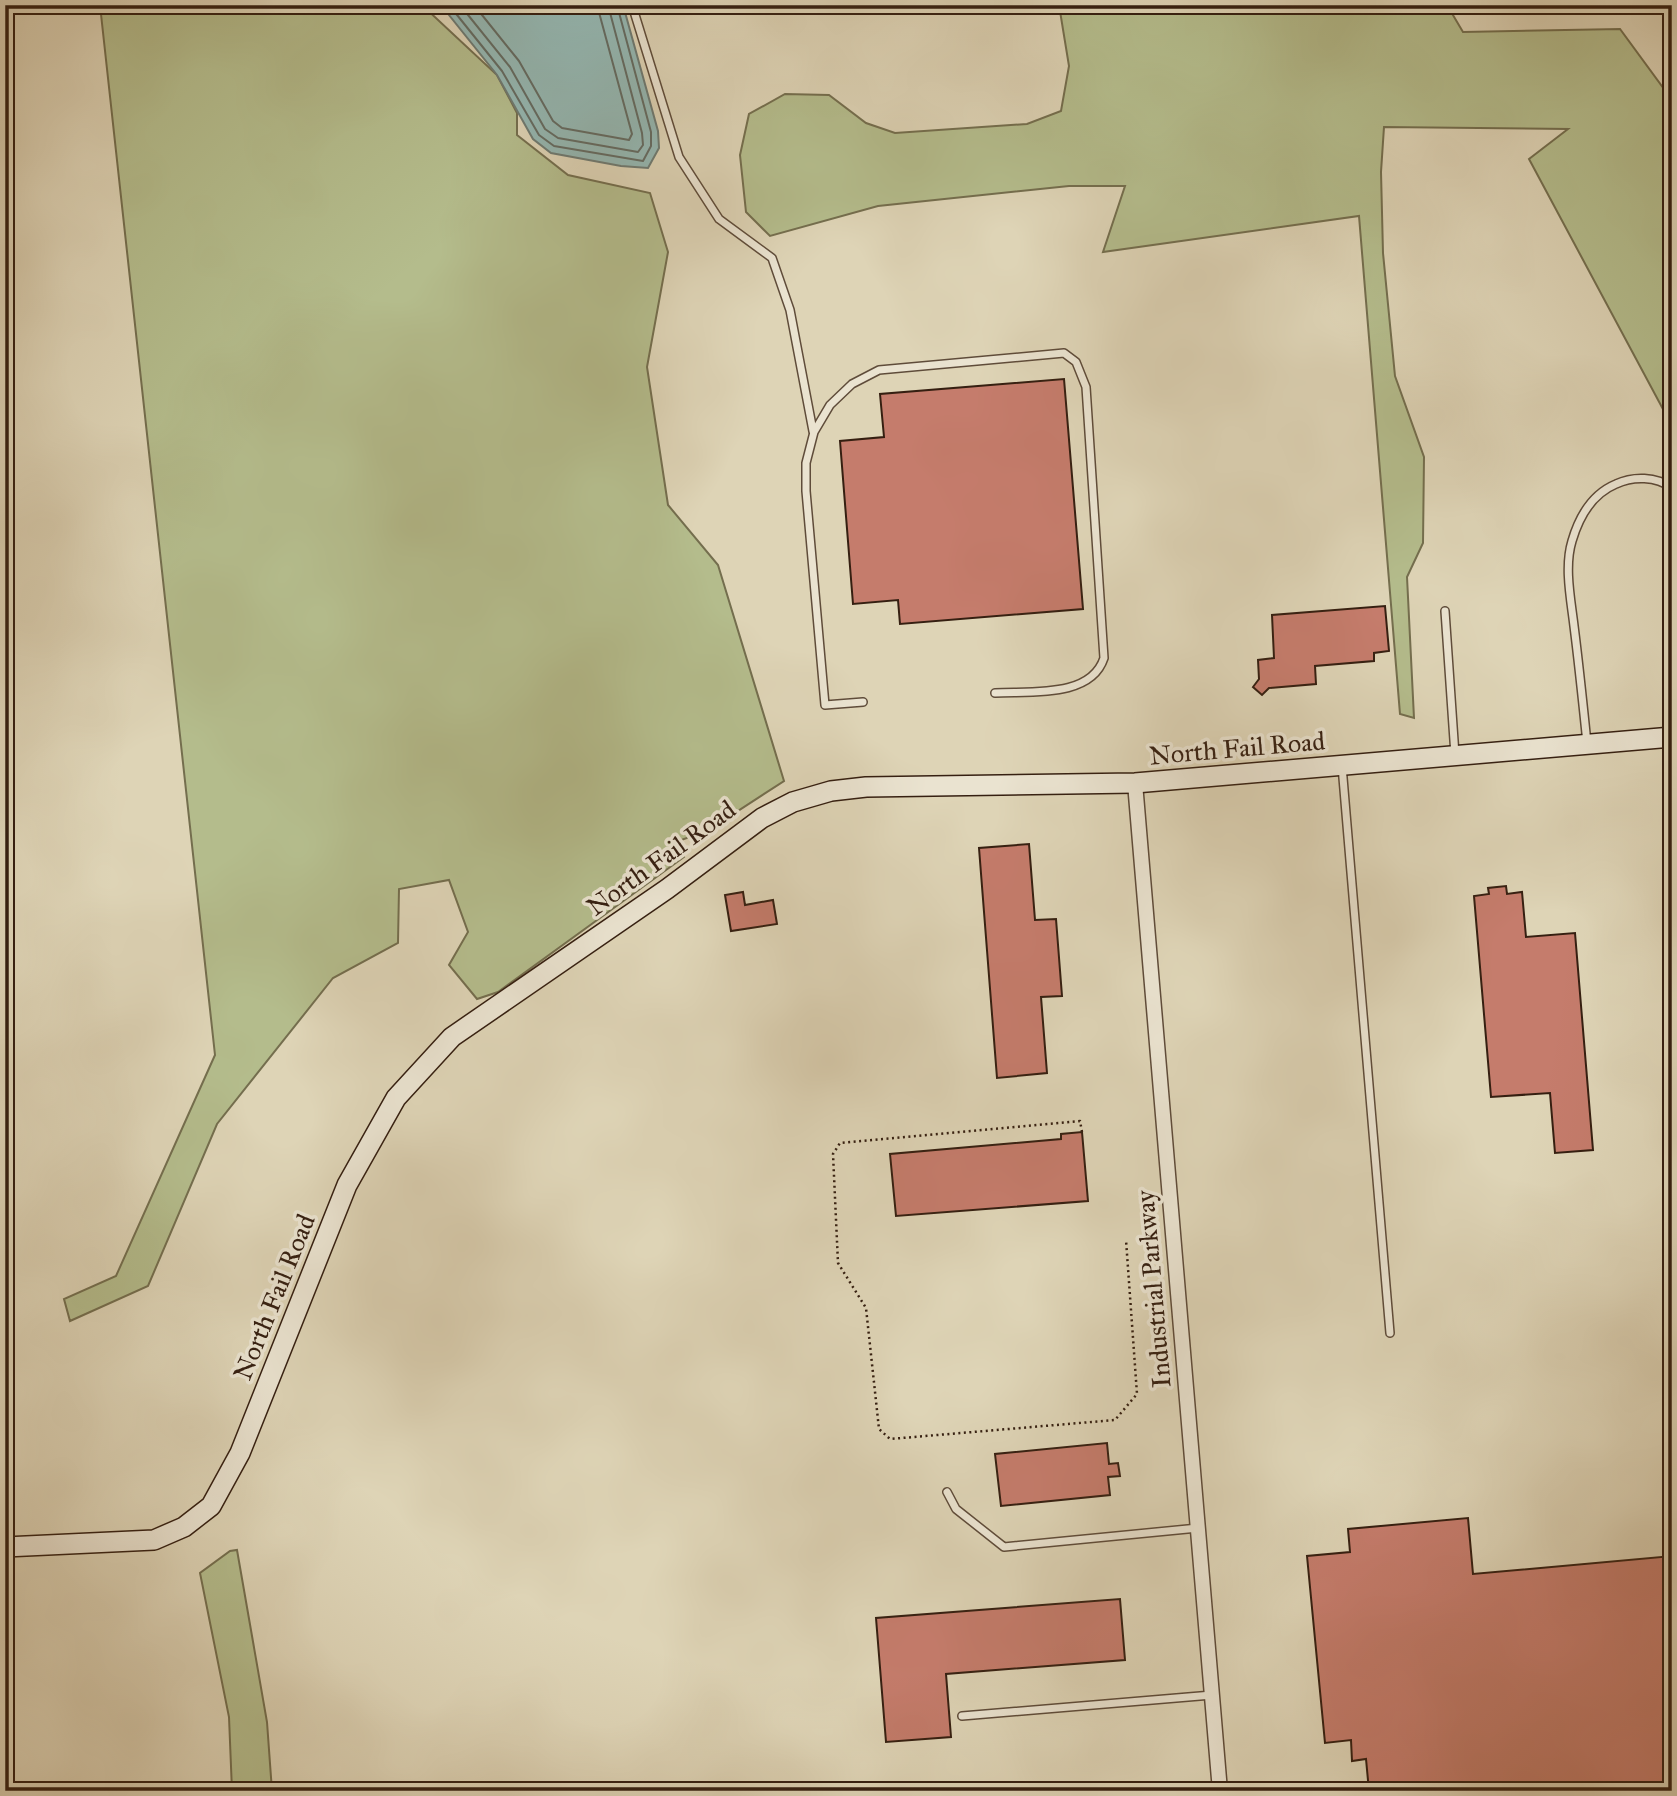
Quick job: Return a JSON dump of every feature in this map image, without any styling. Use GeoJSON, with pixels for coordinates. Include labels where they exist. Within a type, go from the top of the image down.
{"type":"FeatureCollection","features":[{"type":"Feature","properties":{"kind":"street","name":"North Fail Road"},"geometry":{"type":"LineString","coordinates":[[5,1547],[154,1541],[184,1527],[211,1506],[240,1454],[347,1185],[396,1098],[452,1037],[667,889],[762,818],[793,802],[831,791],[866,787],[1135,783],[1672,737]]}},
{"type":"Feature","properties":{"kind":"street","name":"Industrial Parkway"},"geometry":{"type":"LineString","coordinates":[[1135,783],[1220,1791]]}},
{"type":"Feature","properties":{"kind":"lane"},"geometry":{"type":"LineString","coordinates":[[632,5],[679,157],[719,219],[772,258],[790,310],[814,432]]}},
{"type":"Feature","properties":{"kind":"lane"},"geometry":{"type":"LineString","coordinates":[[863,702],[825,705],[806,491],[806,463],[814,432],[840,394],[879,370],[1064,353],[1076,362],[1086,387],[1104,657],[1097,673],[1083,684],[995,693]]}},
{"type":"Feature","properties":{"kind":"lane"},"geometry":{"type":"LineString","coordinates":[[1587,744],[1570,583],[1571,543],[1582,515],[1602,490],[1626,480],[1645,479],[1664,482],[1672,488]]}},
{"type":"Feature","properties":{"kind":"lane"},"geometry":{"type":"LineString","coordinates":[[1445,611],[1455,756]]}},
{"type":"Feature","properties":{"kind":"lane"},"geometry":{"type":"LineString","coordinates":[[1341,765],[1390,1333]]}},
{"type":"Feature","properties":{"kind":"lane"},"geometry":{"type":"LineString","coordinates":[[947,1492],[956,1509],[1004,1547],[1198,1528]]}},
{"type":"Feature","properties":{"kind":"lane"},"geometry":{"type":"LineString","coordinates":[[962,1716],[1212,1695]]}},
{"type":"Feature","properties":{"kind":"path"},"geometry":{"type":"LineString","coordinates":[[1082,1132],[1080,1121],[840,1143],[833,1154],[838,1263],[866,1308],[879,1429],[890,1438],[1115,1419],[1137,1394],[1126,1240]]}},
{"type":"Feature","properties":{"kind":"green space"},"geometry":{"type":"Polygon","coordinates":[[[100,5],[422,5],[497,75],[517,113],[517,135],[568,175],[650,193],[668,252],[647,367],[668,505],[718,565],[784,781],[707,831],[678,841],[684,857],[498,992],[477,999],[449,965],[468,932],[449,880],[399,889],[398,943],[333,978],[217,1124],[148,1286],[70,1321],[64,1299],[116,1276],[215,1055],[100,5]]]}},
{"type":"Feature","properties":{"kind":"green space"},"geometry":{"type":"Polygon","coordinates":[[[1059,5],[1447,5],[1463,32],[1620,29],[1667,93],[1672,94],[1672,426],[1529,159],[1568,129],[1384,127],[1381,172],[1383,253],[1395,376],[1424,457],[1423,543],[1407,577],[1414,718],[1400,714],[1359,216],[1103,252],[1125,186],[1069,186],[878,206],[770,236],[746,212],[740,155],[749,114],[785,94],[829,95],[866,123],[895,133],[1027,124],[1061,111],[1069,66],[1059,5]]]}},
{"type":"Feature","properties":{"kind":"green space"},"geometry":{"type":"Polygon","coordinates":[[[237,1550],[267,1722],[272,1791],[232,1791],[229,1717],[200,1573],[230,1551],[237,1550]]]}},
{"type":"Feature","properties":{"kind":"water"},"geometry":{"type":"Polygon","coordinates":[[[441,5],[623,5],[658,131],[659,148],[648,168],[621,166],[551,153],[533,139],[497,75],[441,5]]]}},
{"type":"Feature","properties":{"kind":"building"},"geometry":{"type":"Polygon","coordinates":[[[1064,379],[1083,609],[900,624],[898,600],[853,604],[840,441],[884,437],[880,394],[1064,379]]]}},
{"type":"Feature","properties":{"kind":"building"},"geometry":{"type":"Polygon","coordinates":[[[1385,606],[1389,651],[1374,653],[1374,661],[1315,666],[1316,684],[1269,688],[1262,695],[1253,687],[1259,679],[1258,660],[1274,658],[1272,615],[1385,606]]]}},
{"type":"Feature","properties":{"kind":"building"},"geometry":{"type":"Polygon","coordinates":[[[1029,844],[1035,920],[1056,919],[1062,996],[1041,997],[1047,1073],[997,1078],[979,848],[1029,844]]]}},
{"type":"Feature","properties":{"kind":"building"},"geometry":{"type":"Polygon","coordinates":[[[1506,886],[1507,894],[1522,892],[1526,937],[1575,933],[1593,1150],[1555,1153],[1550,1093],[1491,1097],[1474,896],[1489,894],[1488,888],[1506,886]]]}},
{"type":"Feature","properties":{"kind":"building"},"geometry":{"type":"Polygon","coordinates":[[[743,892],[745,905],[773,900],[777,924],[731,931],[725,895],[743,892]]]}},
{"type":"Feature","properties":{"kind":"building"},"geometry":{"type":"Polygon","coordinates":[[[1082,1132],[1088,1201],[896,1216],[890,1154],[1061,1139],[1061,1134],[1082,1132]]]}},
{"type":"Feature","properties":{"kind":"building"},"geometry":{"type":"Polygon","coordinates":[[[1107,1443],[1109,1464],[1118,1463],[1120,1476],[1108,1477],[1110,1495],[1001,1506],[995,1454],[1107,1443]]]}},
{"type":"Feature","properties":{"kind":"building"},"geometry":{"type":"Polygon","coordinates":[[[1468,1518],[1473,1574],[1672,1556],[1672,1791],[1369,1791],[1366,1759],[1352,1761],[1351,1740],[1325,1743],[1307,1556],[1350,1552],[1348,1529],[1468,1518]]]}},
{"type":"Feature","properties":{"kind":"building"},"geometry":{"type":"Polygon","coordinates":[[[1120,1599],[1125,1660],[946,1674],[951,1737],[886,1742],[876,1618],[1120,1599]]]}}]}
